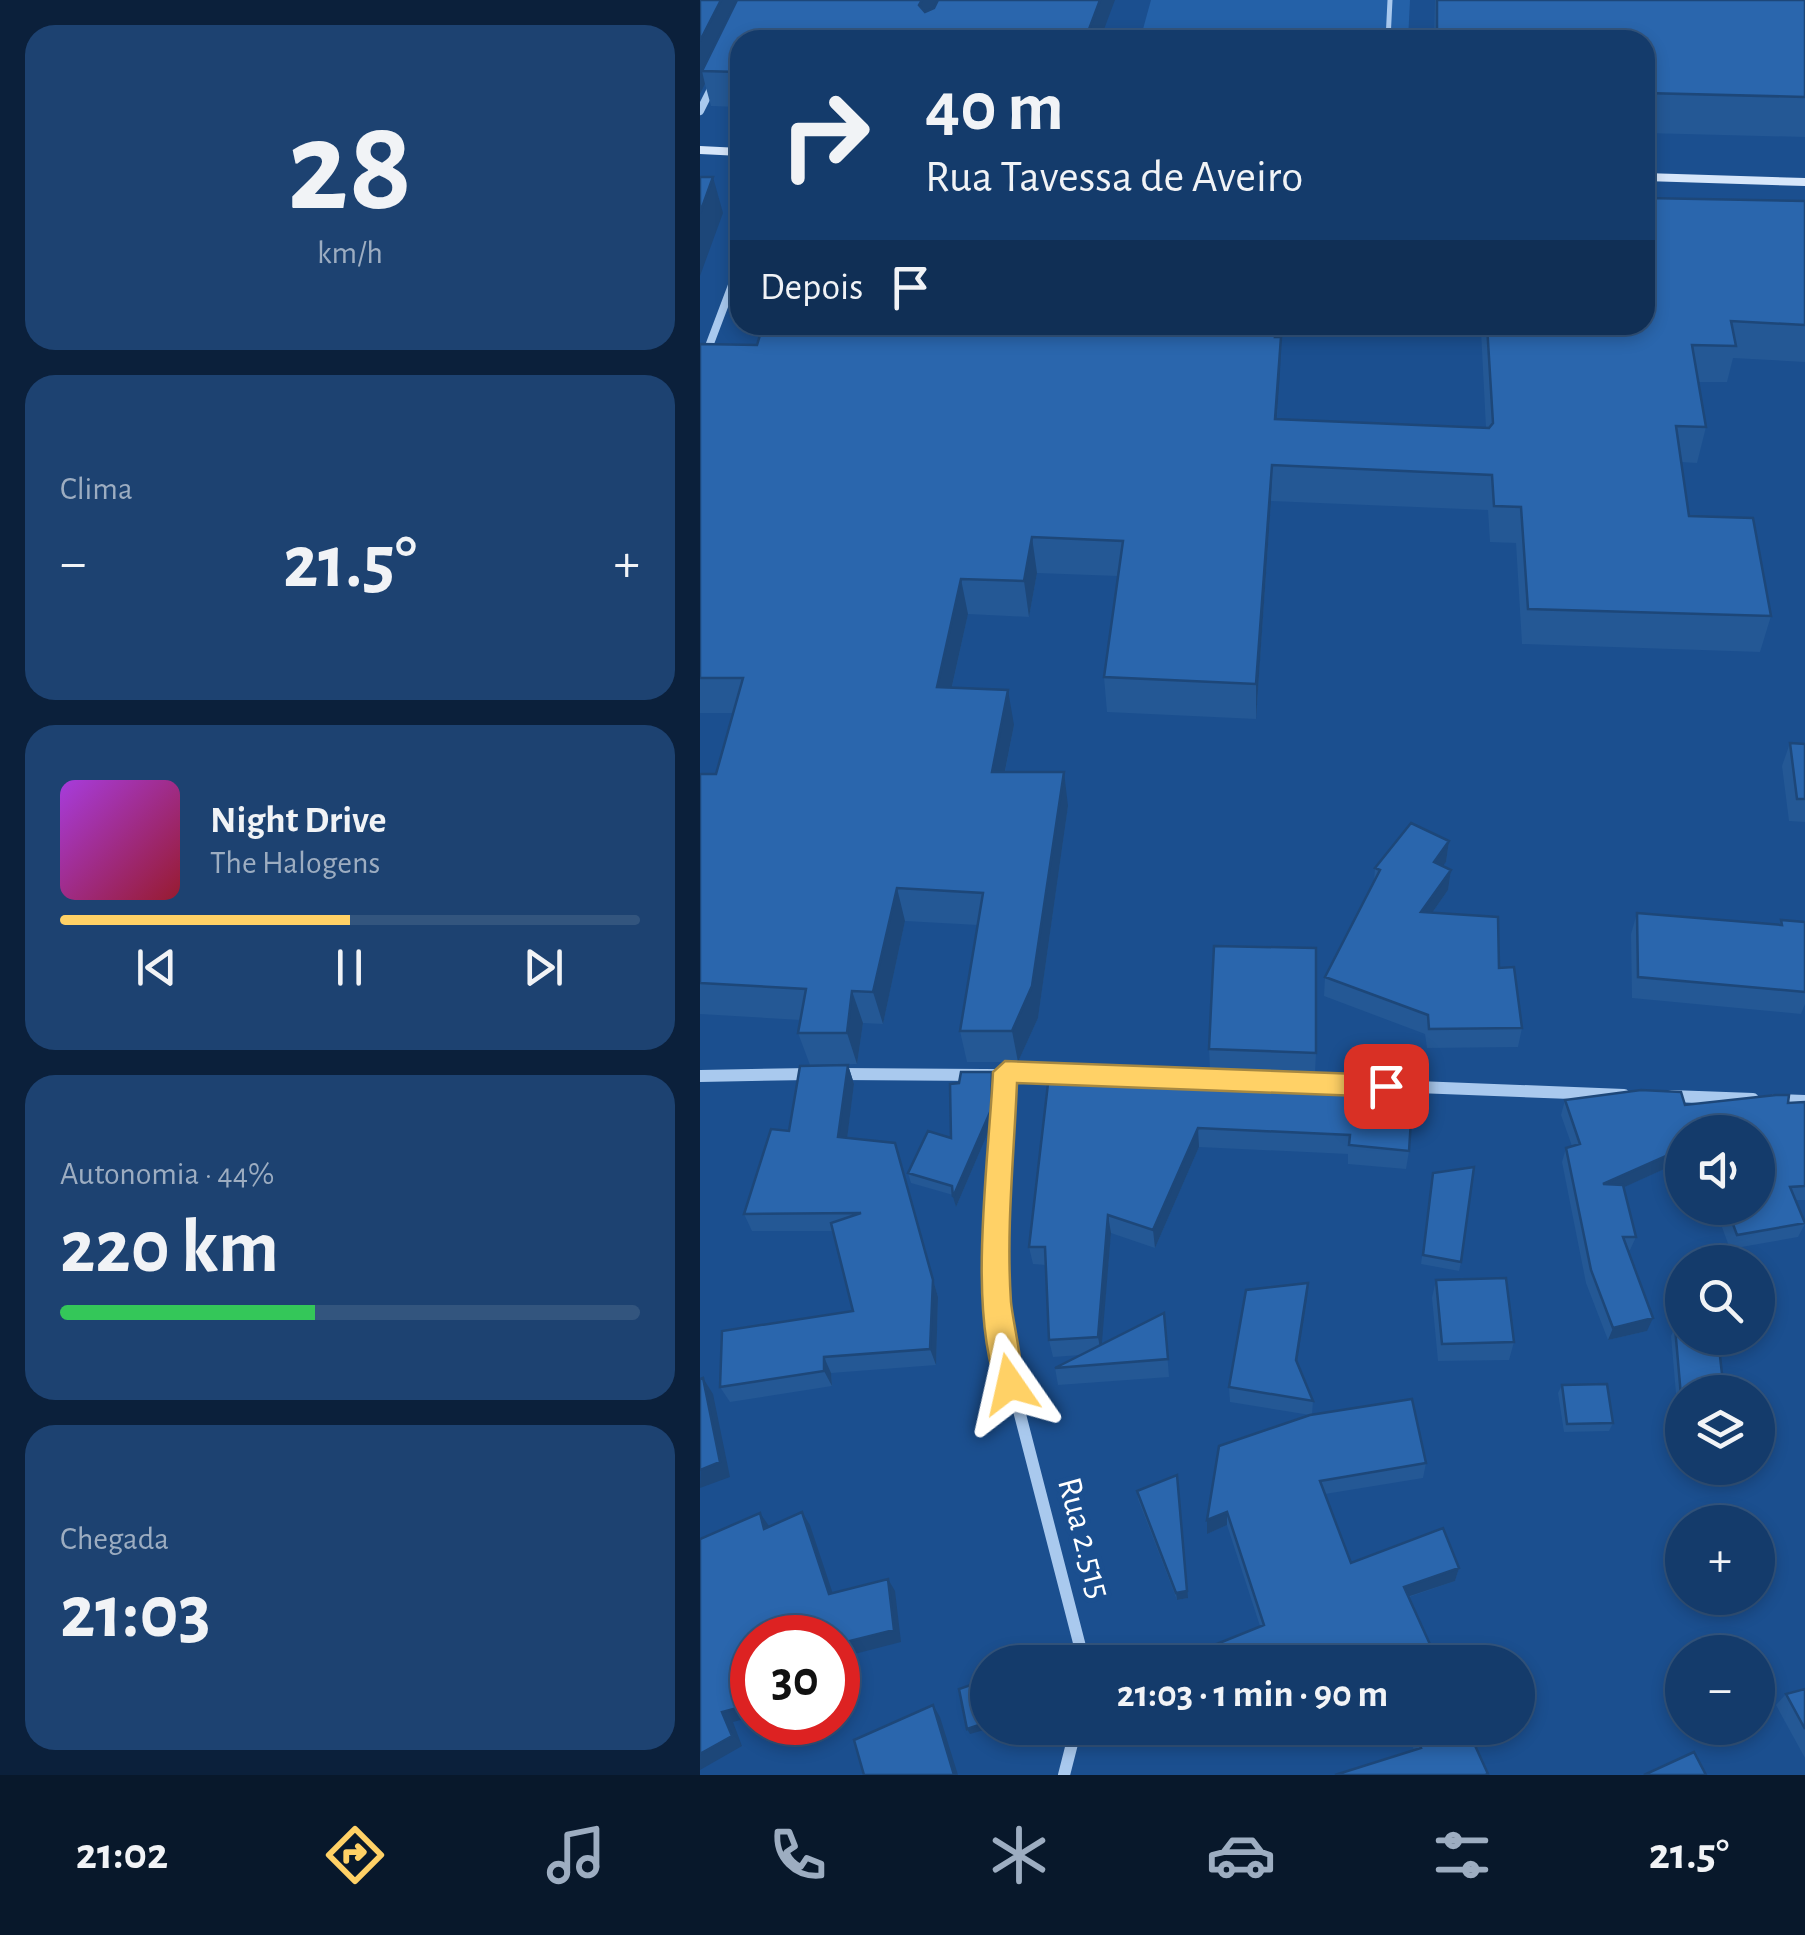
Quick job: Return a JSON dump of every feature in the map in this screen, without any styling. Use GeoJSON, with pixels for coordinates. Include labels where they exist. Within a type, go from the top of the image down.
{"type":"FeatureCollection","features":[{"type":"Feature","properties":{"kind":"main road"},"geometry":{"type":"LineString","coordinates":[[700,150],[730,152]]}},
{"type":"Feature","properties":{"kind":"main road"},"geometry":{"type":"LineString","coordinates":[[1655,178],[1805,182]]}},
{"type":"Feature","properties":{"kind":"street"},"geometry":{"type":"LineString","coordinates":[[700,111],[716,79]]}},
{"type":"Feature","properties":{"kind":"street"},"geometry":{"type":"LineString","coordinates":[[700,370],[730,290]]}},
{"type":"Feature","properties":{"kind":"street"},"geometry":{"type":"LineString","coordinates":[[834,1074],[1005,1072],[1142,1077]]}},
{"type":"Feature","properties":{"kind":"street","name":"Rua 2.515"},"geometry":{"type":"LineString","coordinates":[[1005,1072],[996,1285],[1000,1341],[1080,1645]]}},
{"type":"Feature","properties":{"kind":"street"},"geometry":{"type":"LineString","coordinates":[[700,1076],[814,1074]]}},
{"type":"Feature","properties":{"kind":"street"},"geometry":{"type":"LineString","coordinates":[[1356,1085],[1630,1095]]}},
{"type":"Feature","properties":{"kind":"street"},"geometry":{"type":"LineString","coordinates":[[1649,1096],[1805,1101]]}},
{"type":"Feature","properties":{"kind":"street"},"geometry":{"type":"LineString","coordinates":[[1064,1775],[1072,1745]]}},
{"type":"Feature","properties":{"kind":"lane"},"geometry":{"type":"LineString","coordinates":[[1388,30],[1390,0]]}},
{"type":"Feature","properties":{"kind":"shaded area"},"geometry":{"type":"Polygon","coordinates":[[[1151,0],[1410,0],[1408,30],[1143,30],[1151,0]]]}},
{"type":"Feature","properties":{"kind":"building"},"geometry":{"type":"Polygon","coordinates":[[[700,0],[721,0],[700,41],[700,0]]]}},
{"type":"Feature","properties":{"kind":"building"},"geometry":{"type":"Polygon","coordinates":[[[737,0],[922,0],[919,5],[925,12],[934,8],[938,0],[1100,0],[1089,30],[730,30],[730,72],[702,71],[737,0]]]}},
{"type":"Feature","properties":{"kind":"building"},"geometry":{"type":"Polygon","coordinates":[[[1437,0],[1805,0],[1805,97],[1655,93],[1655,30],[1437,30],[1437,0]]]}},
{"type":"Feature","properties":{"kind":"building"},"geometry":{"type":"Polygon","coordinates":[[[700,177],[713,177],[700,213],[700,177]]]}},
{"type":"Feature","properties":{"kind":"building"},"geometry":{"type":"Polygon","coordinates":[[[1655,198],[1805,201],[1805,325],[1731,321],[1736,346],[1692,345],[1706,427],[1676,426],[1689,516],[1753,518],[1771,616],[1528,609],[1521,507],[1494,506],[1492,475],[1272,465],[1256,684],[1104,677],[1123,541],[1032,537],[1024,581],[961,579],[937,687],[1008,690],[992,772],[1064,772],[1032,986],[1012,1031],[960,1031],[983,893],[897,888],[873,992],[852,991],[847,1033],[798,1033],[806,989],[700,983],[700,774],[716,774],[743,678],[700,678],[700,344],[757,345],[760,335],[1275,335],[1281,337],[1275,419],[1489,428],[1493,423],[1488,335],[1655,335],[1655,198]]]}},
{"type":"Feature","properties":{"kind":"building"},"geometry":{"type":"Polygon","coordinates":[[[1790,743],[1805,744],[1805,799],[1797,799],[1790,743]]]}},
{"type":"Feature","properties":{"kind":"building"},"geometry":{"type":"Polygon","coordinates":[[[1411,823],[1449,841],[1434,862],[1451,870],[1421,912],[1498,917],[1499,968],[1514,967],[1522,1028],[1429,1029],[1428,1015],[1325,977],[1380,870],[1375,868],[1411,823]]]}},
{"type":"Feature","properties":{"kind":"building"},"geometry":{"type":"Polygon","coordinates":[[[1637,913],[1782,925],[1781,920],[1805,922],[1805,992],[1638,977],[1637,913]]]}},
{"type":"Feature","properties":{"kind":"building"},"geometry":{"type":"Polygon","coordinates":[[[1214,946],[1316,948],[1316,1053],[1209,1049],[1214,946]]]}},
{"type":"Feature","properties":{"kind":"building"},"geometry":{"type":"Polygon","coordinates":[[[848,1065],[838,1137],[895,1143],[933,1280],[930,1349],[824,1357],[824,1371],[720,1387],[722,1331],[853,1311],[831,1223],[861,1213],[744,1214],[771,1129],[789,1131],[800,1066],[848,1065]]]}},
{"type":"Feature","properties":{"kind":"building"},"geometry":{"type":"Polygon","coordinates":[[[1158,1071],[1316,1074],[1316,1080],[1413,1089],[1409,1151],[1349,1145],[1350,1135],[1198,1128],[1153,1230],[1108,1215],[1098,1337],[1049,1340],[1045,1247],[1029,1247],[1049,1075],[1158,1077],[1158,1071]]]}},
{"type":"Feature","properties":{"kind":"building"},"geometry":{"type":"Polygon","coordinates":[[[961,1072],[992,1072],[991,1110],[953,1197],[952,1186],[908,1173],[928,1131],[951,1138],[950,1084],[959,1083],[961,1072]]]}},
{"type":"Feature","properties":{"kind":"building"},"geometry":{"type":"Polygon","coordinates":[[[1641,1090],[1681,1092],[1685,1105],[1776,1095],[1789,1095],[1788,1103],[1805,1102],[1805,1186],[1790,1187],[1805,1223],[1737,1235],[1733,1225],[1775,1225],[1775,1115],[1665,1115],[1665,1157],[1603,1184],[1623,1185],[1636,1237],[1623,1237],[1653,1318],[1613,1328],[1591,1270],[1566,1148],[1580,1144],[1565,1100],[1641,1090]]]}},
{"type":"Feature","properties":{"kind":"building"},"geometry":{"type":"Polygon","coordinates":[[[1474,1167],[1461,1262],[1423,1255],[1433,1173],[1474,1167]]]}},
{"type":"Feature","properties":{"kind":"building"},"geometry":{"type":"Polygon","coordinates":[[[1506,1278],[1514,1342],[1442,1344],[1436,1280],[1506,1278]]]}},
{"type":"Feature","properties":{"kind":"building"},"geometry":{"type":"Polygon","coordinates":[[[1308,1283],[1296,1360],[1313,1401],[1229,1387],[1246,1290],[1308,1283]]]}},
{"type":"Feature","properties":{"kind":"building"},"geometry":{"type":"Polygon","coordinates":[[[1164,1313],[1168,1359],[1055,1368],[1164,1313]]]}},
{"type":"Feature","properties":{"kind":"building"},"geometry":{"type":"Polygon","coordinates":[[[1677,1355],[1720,1355],[1722,1375],[1679,1375],[1677,1355]]]}},
{"type":"Feature","properties":{"kind":"building"},"geometry":{"type":"Polygon","coordinates":[[[703,1378],[720,1462],[700,1470],[700,1379],[703,1378]]]}},
{"type":"Feature","properties":{"kind":"building"},"geometry":{"type":"Polygon","coordinates":[[[1607,1384],[1613,1423],[1567,1424],[1562,1385],[1607,1384]]]}},
{"type":"Feature","properties":{"kind":"building"},"geometry":{"type":"Polygon","coordinates":[[[1412,1399],[1426,1463],[1320,1481],[1351,1563],[1443,1528],[1459,1568],[1404,1587],[1430,1645],[1214,1645],[1264,1625],[1227,1512],[1207,1520],[1219,1446],[1310,1415],[1412,1399]]]}},
{"type":"Feature","properties":{"kind":"building"},"geometry":{"type":"Polygon","coordinates":[[[1177,1475],[1187,1591],[1176,1593],[1137,1491],[1177,1475]]]}},
{"type":"Feature","properties":{"kind":"building"},"geometry":{"type":"Polygon","coordinates":[[[802,1512],[829,1594],[888,1579],[894,1630],[860,1638],[860,1615],[730,1615],[730,1710],[722,1712],[730,1737],[700,1754],[700,1539],[760,1513],[764,1529],[802,1512]]]}},
{"type":"Feature","properties":{"kind":"building"},"geometry":{"type":"Polygon","coordinates":[[[970,1685],[967,1729],[959,1689],[970,1685]]]}},
{"type":"Feature","properties":{"kind":"building"},"geometry":{"type":"Polygon","coordinates":[[[1805,1689],[1805,1729],[1786,1694],[1805,1689]]]}},
{"type":"Feature","properties":{"kind":"building"},"geometry":{"type":"Polygon","coordinates":[[[933,1705],[954,1775],[864,1775],[855,1745],[860,1745],[860,1737],[933,1705]]]}},
{"type":"Feature","properties":{"kind":"building"},"geometry":{"type":"Polygon","coordinates":[[[1420,1745],[1475,1745],[1488,1774],[1335,1775],[1421,1748],[1420,1745]]]}},
{"type":"Feature","properties":{"kind":"building"},"geometry":{"type":"Polygon","coordinates":[[[1694,1752],[1706,1775],[1644,1775],[1694,1752]]]}},
{"type":"Feature","properties":{"kind":"route"},"geometry":{"type":"LineString","coordinates":[[1010,1384],[1000,1341],[996,1285],[1005,1072],[1386,1086]]}}]}
